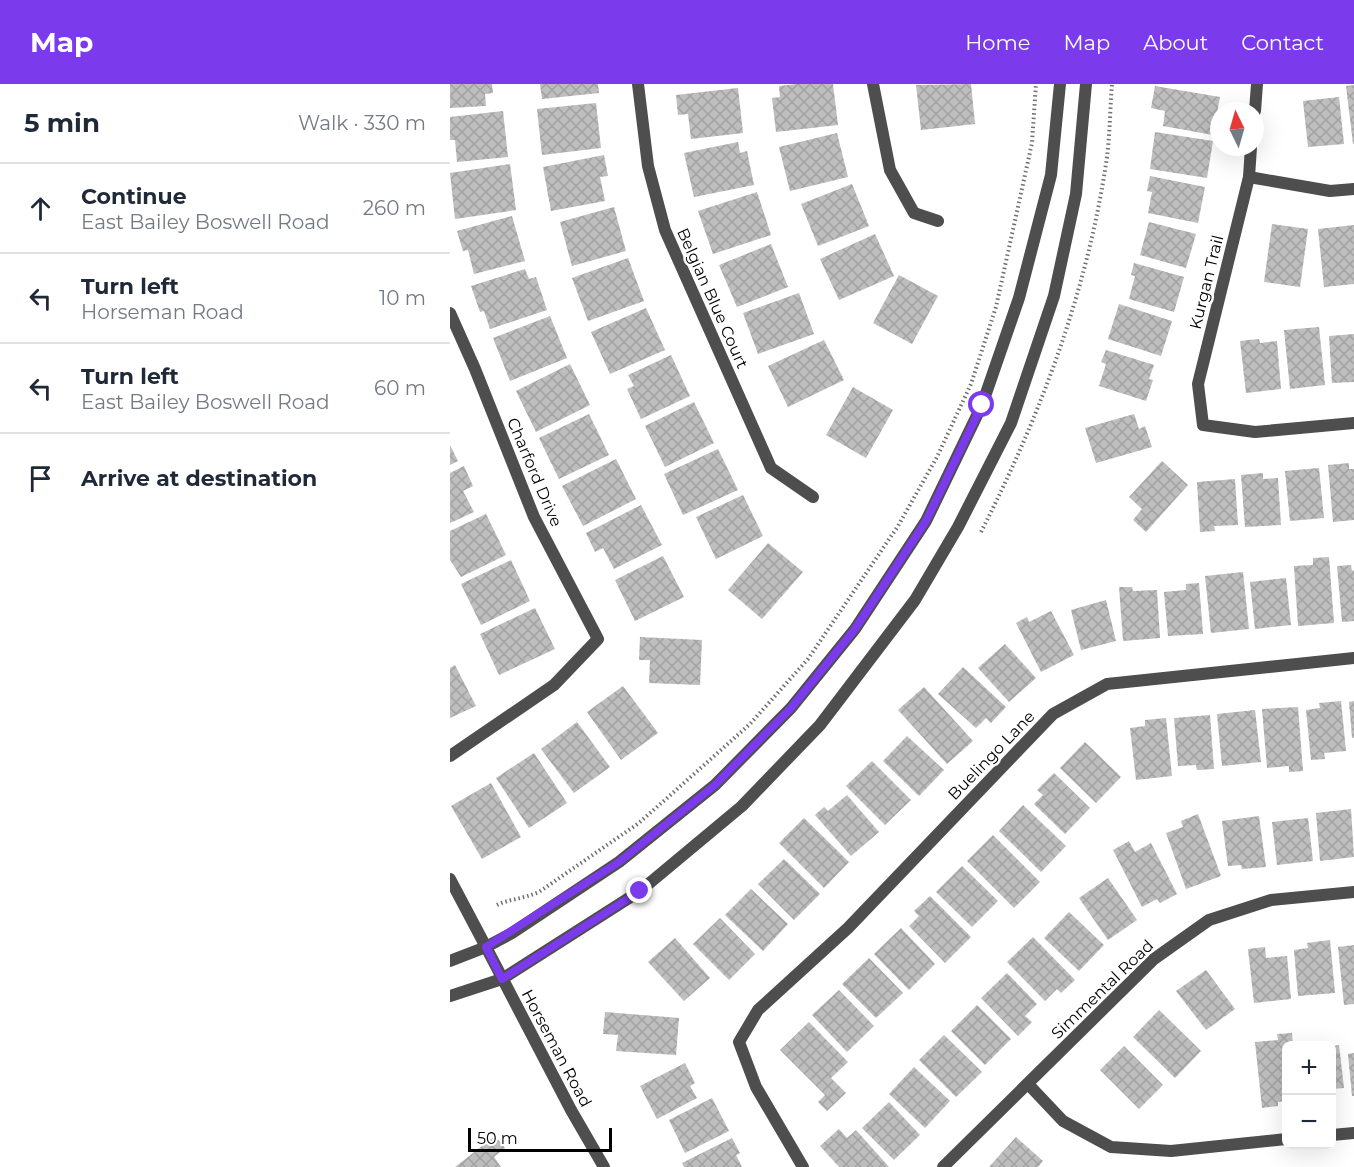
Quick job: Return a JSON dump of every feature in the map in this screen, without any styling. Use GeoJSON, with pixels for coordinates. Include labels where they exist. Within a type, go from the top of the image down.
{"type":"FeatureCollection","features":[{"type":"Feature","properties":{"kind":"street","name":"Belgian Blue Court"},"geometry":{"type":"LineString","coordinates":[[638,84],[648,166],[665,230],[771,468],[813,497]]}},
{"type":"Feature","properties":{"kind":"street"},"geometry":{"type":"LineString","coordinates":[[873,84],[890,170],[914,213],[938,221]]}},
{"type":"Feature","properties":{"kind":"street"},"geometry":{"type":"LineString","coordinates":[[450,961],[486,947],[619,862],[715,785],[791,708],[855,629],[926,521],[982,405],[1019,298],[1051,175],[1060,84]]}},
{"type":"Feature","properties":{"kind":"street"},"geometry":{"type":"LineString","coordinates":[[450,996],[502,979],[640,891],[742,806],[820,725],[915,600],[958,527],[1011,423],[1054,296],[1076,194],[1086,84]]}},
{"type":"Feature","properties":{"kind":"street"},"geometry":{"type":"LineString","coordinates":[[1255,102],[1257,84]]}},
{"type":"Feature","properties":{"kind":"street","name":"Kurgan Trail"},"geometry":{"type":"LineString","coordinates":[[1250,156],[1249,177],[1198,384],[1203,425],[1255,432],[1354,423]]}},
{"type":"Feature","properties":{"kind":"street"},"geometry":{"type":"LineString","coordinates":[[1249,177],[1330,191],[1354,189]]}},
{"type":"Feature","properties":{"kind":"street","name":"Charford Drive"},"geometry":{"type":"LineString","coordinates":[[450,313],[476,369],[534,517],[598,639],[554,685],[450,756]]}},
{"type":"Feature","properties":{"kind":"street","name":"Buelingo Lane"},"geometry":{"type":"LineString","coordinates":[[803,1167],[756,1087],[739,1042],[758,1010],[848,928],[1053,714],[1107,684],[1354,658]]}},
{"type":"Feature","properties":{"kind":"street","name":"Horseman Road"},"geometry":{"type":"LineString","coordinates":[[450,879],[604,1167]]}},
{"type":"Feature","properties":{"kind":"street","name":"Simmental Road"},"geometry":{"type":"LineString","coordinates":[[943,1167],[1154,959],[1209,920],[1272,900],[1354,892]]}},
{"type":"Feature","properties":{"kind":"street"},"geometry":{"type":"LineString","coordinates":[[1028,1084],[1063,1120],[1111,1147],[1171,1151],[1282,1140]]}},
{"type":"Feature","properties":{"kind":"street"},"geometry":{"type":"LineString","coordinates":[[1336,1134],[1354,1132]]}},
{"type":"Feature","properties":{"kind":"path"},"geometry":{"type":"LineString","coordinates":[[497,905],[504,901],[522,900],[539,892],[639,823],[727,745],[750,724],[808,659],[863,579],[938,457],[971,384],[996,308],[1021,203],[1032,143],[1036,84]]}},
{"type":"Feature","properties":{"kind":"building"},"geometry":{"type":"Polygon","coordinates":[[[450,84],[492,84],[493,93],[485,94],[486,106],[450,108],[450,84]]]}},
{"type":"Feature","properties":{"kind":"building"},"geometry":{"type":"Polygon","coordinates":[[[540,84],[598,84],[599,93],[542,99],[540,84]]]}},
{"type":"Feature","properties":{"kind":"building"},"geometry":{"type":"Polygon","coordinates":[[[833,84],[838,125],[776,132],[772,98],[780,97],[779,86],[833,84]]]}},
{"type":"Feature","properties":{"kind":"building"},"geometry":{"type":"Polygon","coordinates":[[[971,84],[975,124],[921,130],[916,85],[971,84]]]}},
{"type":"Feature","properties":{"kind":"building"},"geometry":{"type":"Polygon","coordinates":[[[1354,85],[1354,144],[1353,144],[1346,86],[1354,85]]]}},
{"type":"Feature","properties":{"kind":"building"},"geometry":{"type":"Polygon","coordinates":[[[1155,86],[1220,97],[1219,102],[1210,102],[1210,134],[1163,126],[1165,111],[1151,108],[1155,86]]]}},
{"type":"Feature","properties":{"kind":"building"},"geometry":{"type":"Polygon","coordinates":[[[738,88],[743,133],[691,139],[688,114],[678,115],[676,95],[738,88]]]}},
{"type":"Feature","properties":{"kind":"building"},"geometry":{"type":"Polygon","coordinates":[[[1339,97],[1344,144],[1308,147],[1303,101],[1339,97]]]}},
{"type":"Feature","properties":{"kind":"building"},"geometry":{"type":"Polygon","coordinates":[[[596,103],[601,148],[542,155],[537,109],[596,103]]]}},
{"type":"Feature","properties":{"kind":"building"},"geometry":{"type":"Polygon","coordinates":[[[503,111],[508,157],[457,162],[455,140],[450,140],[450,117],[503,111]]]}},
{"type":"Feature","properties":{"kind":"building"},"geometry":{"type":"Polygon","coordinates":[[[1155,132],[1210,141],[1211,156],[1207,178],[1150,169],[1155,132]]]}},
{"type":"Feature","properties":{"kind":"building"},"geometry":{"type":"Polygon","coordinates":[[[837,133],[848,177],[790,191],[779,147],[837,133]]]}},
{"type":"Feature","properties":{"kind":"building"},"geometry":{"type":"Polygon","coordinates":[[[738,142],[740,153],[747,151],[754,185],[694,197],[684,153],[738,142]]]}},
{"type":"Feature","properties":{"kind":"building"},"geometry":{"type":"Polygon","coordinates":[[[604,155],[608,176],[600,177],[605,201],[551,211],[543,167],[604,155]]]}},
{"type":"Feature","properties":{"kind":"building"},"geometry":{"type":"Polygon","coordinates":[[[510,164],[516,210],[455,219],[450,173],[510,164]]]}},
{"type":"Feature","properties":{"kind":"building"},"geometry":{"type":"Polygon","coordinates":[[[1150,176],[1205,187],[1198,223],[1148,213],[1152,192],[1147,191],[1150,176]]]}},
{"type":"Feature","properties":{"kind":"building"},"geometry":{"type":"Polygon","coordinates":[[[852,184],[869,226],[818,246],[801,204],[852,184]]]}},
{"type":"Feature","properties":{"kind":"building"},"geometry":{"type":"Polygon","coordinates":[[[757,192],[771,235],[713,254],[698,211],[757,192]]]}},
{"type":"Feature","properties":{"kind":"building"},"geometry":{"type":"Polygon","coordinates":[[[614,207],[626,251],[572,266],[560,222],[614,207]]]}},
{"type":"Feature","properties":{"kind":"building"},"geometry":{"type":"Polygon","coordinates":[[[512,216],[525,261],[474,274],[468,250],[463,251],[457,231],[512,216]]]}},
{"type":"Feature","properties":{"kind":"building"},"geometry":{"type":"Polygon","coordinates":[[[1149,222],[1196,234],[1186,268],[1140,255],[1149,222]]]}},
{"type":"Feature","properties":{"kind":"building"},"geometry":{"type":"Polygon","coordinates":[[[1272,224],[1308,229],[1300,287],[1264,282],[1272,224]]]}},
{"type":"Feature","properties":{"kind":"building"},"geometry":{"type":"Polygon","coordinates":[[[1354,225],[1354,284],[1324,287],[1318,229],[1354,225]]]}},
{"type":"Feature","properties":{"kind":"building"},"geometry":{"type":"Polygon","coordinates":[[[875,234],[894,276],[839,300],[820,259],[875,234]]]}},
{"type":"Feature","properties":{"kind":"building"},"geometry":{"type":"Polygon","coordinates":[[[771,244],[788,287],[737,307],[719,265],[771,244]]]}},
{"type":"Feature","properties":{"kind":"building"},"geometry":{"type":"Polygon","coordinates":[[[628,258],[644,301],[588,321],[572,278],[628,258]]]}},
{"type":"Feature","properties":{"kind":"building"},"geometry":{"type":"Polygon","coordinates":[[[1134,263],[1184,277],[1174,312],[1129,299],[1135,276],[1131,275],[1134,263]]]}},
{"type":"Feature","properties":{"kind":"building"},"geometry":{"type":"Polygon","coordinates":[[[525,269],[529,279],[536,277],[547,310],[490,329],[484,311],[480,312],[471,286],[525,269]]]}},
{"type":"Feature","properties":{"kind":"building"},"geometry":{"type":"Polygon","coordinates":[[[899,275],[938,296],[912,344],[873,323],[899,275]]]}},
{"type":"Feature","properties":{"kind":"building"},"geometry":{"type":"Polygon","coordinates":[[[799,293],[814,334],[758,354],[743,313],[799,293]]]}},
{"type":"Feature","properties":{"kind":"building"},"geometry":{"type":"Polygon","coordinates":[[[1119,304],[1172,321],[1161,356],[1108,339],[1119,304]]]}},
{"type":"Feature","properties":{"kind":"building"},"geometry":{"type":"Polygon","coordinates":[[[646,308],[665,350],[610,374],[591,332],[646,308]]]}},
{"type":"Feature","properties":{"kind":"building"},"geometry":{"type":"Polygon","coordinates":[[[550,316],[567,358],[510,381],[493,338],[550,316]]]}},
{"type":"Feature","properties":{"kind":"building"},"geometry":{"type":"Polygon","coordinates":[[[1319,327],[1325,385],[1290,389],[1284,330],[1319,327]]]}},
{"type":"Feature","properties":{"kind":"building"},"geometry":{"type":"Polygon","coordinates":[[[1354,334],[1354,382],[1332,383],[1329,336],[1354,334]]]}},
{"type":"Feature","properties":{"kind":"building"},"geometry":{"type":"Polygon","coordinates":[[[1259,339],[1260,343],[1277,341],[1281,389],[1246,393],[1240,341],[1259,339]]]}},
{"type":"Feature","properties":{"kind":"building"},"geometry":{"type":"Polygon","coordinates":[[[824,340],[844,380],[788,407],[768,366],[824,340]]]}},
{"type":"Feature","properties":{"kind":"building"},"geometry":{"type":"Polygon","coordinates":[[[1106,350],[1154,365],[1149,379],[1153,380],[1146,401],[1099,386],[1106,364],[1101,362],[1106,350]]]}},
{"type":"Feature","properties":{"kind":"building"},"geometry":{"type":"Polygon","coordinates":[[[671,355],[690,396],[641,419],[627,389],[634,386],[628,375],[671,355]]]}},
{"type":"Feature","properties":{"kind":"building"},"geometry":{"type":"Polygon","coordinates":[[[570,364],[590,405],[536,432],[516,391],[570,364]]]}},
{"type":"Feature","properties":{"kind":"building"},"geometry":{"type":"Polygon","coordinates":[[[853,387],[893,410],[866,458],[826,435],[853,387]]]}},
{"type":"Feature","properties":{"kind":"building"},"geometry":{"type":"Polygon","coordinates":[[[694,402],[714,443],[665,467],[645,426],[694,402]]]}},
{"type":"Feature","properties":{"kind":"building"},"geometry":{"type":"Polygon","coordinates":[[[589,414],[609,455],[559,479],[539,438],[589,414]]]}},
{"type":"Feature","properties":{"kind":"building"},"geometry":{"type":"Polygon","coordinates":[[[1134,414],[1139,429],[1145,426],[1152,447],[1096,463],[1085,428],[1134,414]]]}},
{"type":"Feature","properties":{"kind":"building"},"geometry":{"type":"Polygon","coordinates":[[[450,445],[458,461],[450,465],[450,445]]]}},
{"type":"Feature","properties":{"kind":"building"},"geometry":{"type":"Polygon","coordinates":[[[718,449],[738,490],[683,515],[664,474],[718,449]]]}},
{"type":"Feature","properties":{"kind":"building"},"geometry":{"type":"Polygon","coordinates":[[[616,459],[636,499],[583,526],[562,486],[616,459]]]}},
{"type":"Feature","properties":{"kind":"building"},"geometry":{"type":"Polygon","coordinates":[[[1162,461],[1188,485],[1146,532],[1133,520],[1142,509],[1129,497],[1162,461]]]}},
{"type":"Feature","properties":{"kind":"building"},"geometry":{"type":"Polygon","coordinates":[[[1349,463],[1349,469],[1354,469],[1354,520],[1333,522],[1328,465],[1349,463]]]}},
{"type":"Feature","properties":{"kind":"building"},"geometry":{"type":"Polygon","coordinates":[[[464,466],[473,486],[463,491],[474,512],[450,523],[450,473],[464,466]]]}},
{"type":"Feature","properties":{"kind":"building"},"geometry":{"type":"Polygon","coordinates":[[[1319,468],[1324,518],[1290,521],[1285,471],[1319,468]]]}},
{"type":"Feature","properties":{"kind":"building"},"geometry":{"type":"Polygon","coordinates":[[[1263,473],[1263,479],[1278,478],[1281,525],[1245,527],[1241,475],[1263,473]]]}},
{"type":"Feature","properties":{"kind":"building"},"geometry":{"type":"Polygon","coordinates":[[[1235,479],[1238,525],[1214,526],[1215,531],[1200,532],[1197,482],[1235,479]]]}},
{"type":"Feature","properties":{"kind":"building"},"geometry":{"type":"Polygon","coordinates":[[[743,495],[763,536],[716,559],[696,517],[743,495]]]}},
{"type":"Feature","properties":{"kind":"building"},"geometry":{"type":"Polygon","coordinates":[[[641,505],[662,545],[614,569],[603,548],[595,552],[586,533],[641,505]]]}},
{"type":"Feature","properties":{"kind":"building"},"geometry":{"type":"Polygon","coordinates":[[[486,514],[506,555],[461,577],[450,560],[450,531],[486,514]]]}},
{"type":"Feature","properties":{"kind":"building"},"geometry":{"type":"Polygon","coordinates":[[[768,543],[803,572],[762,619],[728,590],[768,543]]]}},
{"type":"Feature","properties":{"kind":"building"},"geometry":{"type":"Polygon","coordinates":[[[663,556],[684,597],[635,621],[615,580],[663,556]]]}},
{"type":"Feature","properties":{"kind":"building"},"geometry":{"type":"Polygon","coordinates":[[[1329,557],[1334,623],[1298,626],[1294,566],[1313,565],[1313,558],[1329,557]]]}},
{"type":"Feature","properties":{"kind":"building"},"geometry":{"type":"Polygon","coordinates":[[[511,560],[530,601],[481,625],[461,584],[511,560]]]}},
{"type":"Feature","properties":{"kind":"building"},"geometry":{"type":"Polygon","coordinates":[[[1351,565],[1352,571],[1354,570],[1354,621],[1342,622],[1337,566],[1351,565]]]}},
{"type":"Feature","properties":{"kind":"building"},"geometry":{"type":"Polygon","coordinates":[[[1243,572],[1249,629],[1211,633],[1205,576],[1243,572]]]}},
{"type":"Feature","properties":{"kind":"building"},"geometry":{"type":"Polygon","coordinates":[[[1286,578],[1291,625],[1255,629],[1250,582],[1286,578]]]}},
{"type":"Feature","properties":{"kind":"building"},"geometry":{"type":"Polygon","coordinates":[[[1199,583],[1203,634],[1168,636],[1164,592],[1186,590],[1186,584],[1199,583]]]}},
{"type":"Feature","properties":{"kind":"building"},"geometry":{"type":"Polygon","coordinates":[[[1119,587],[1132,587],[1133,591],[1157,590],[1160,638],[1123,641],[1119,587]]]}},
{"type":"Feature","properties":{"kind":"building"},"geometry":{"type":"Polygon","coordinates":[[[1106,600],[1116,641],[1081,650],[1071,610],[1106,600]]]}},
{"type":"Feature","properties":{"kind":"building"},"geometry":{"type":"Polygon","coordinates":[[[535,608],[555,649],[499,675],[480,634],[535,608]]]}},
{"type":"Feature","properties":{"kind":"building"},"geometry":{"type":"Polygon","coordinates":[[[1051,611],[1074,655],[1041,672],[1016,623],[1027,617],[1029,622],[1051,611]]]}},
{"type":"Feature","properties":{"kind":"building"},"geometry":{"type":"Polygon","coordinates":[[[640,637],[702,640],[700,685],[649,683],[650,660],[639,660],[640,637]]]}},
{"type":"Feature","properties":{"kind":"building"},"geometry":{"type":"Polygon","coordinates":[[[1005,644],[1036,678],[1009,702],[978,668],[1005,644]]]}},
{"type":"Feature","properties":{"kind":"building"},"geometry":{"type":"Polygon","coordinates":[[[455,665],[476,706],[450,718],[450,668],[455,665]]]}},
{"type":"Feature","properties":{"kind":"building"},"geometry":{"type":"Polygon","coordinates":[[[963,667],[1006,707],[991,723],[986,718],[976,728],[938,694],[963,667]]]}},
{"type":"Feature","properties":{"kind":"building"},"geometry":{"type":"Polygon","coordinates":[[[623,686],[658,733],[621,760],[587,712],[623,686]]]}},
{"type":"Feature","properties":{"kind":"building"},"geometry":{"type":"Polygon","coordinates":[[[924,687],[973,741],[947,764],[898,710],[924,687]]]}},
{"type":"Feature","properties":{"kind":"building"},"geometry":{"type":"Polygon","coordinates":[[[1341,701],[1346,751],[1324,753],[1325,759],[1311,760],[1306,710],[1320,708],[1319,703],[1341,701]]]}},
{"type":"Feature","properties":{"kind":"building"},"geometry":{"type":"Polygon","coordinates":[[[1354,701],[1354,738],[1352,738],[1349,702],[1354,701]]]}},
{"type":"Feature","properties":{"kind":"building"},"geometry":{"type":"Polygon","coordinates":[[[1298,707],[1303,771],[1289,772],[1289,766],[1267,768],[1262,709],[1298,707]]]}},
{"type":"Feature","properties":{"kind":"building"},"geometry":{"type":"Polygon","coordinates":[[[1255,710],[1261,762],[1222,766],[1217,714],[1255,710]]]}},
{"type":"Feature","properties":{"kind":"building"},"geometry":{"type":"Polygon","coordinates":[[[1210,715],[1214,769],[1197,770],[1196,765],[1178,766],[1174,718],[1210,715]]]}},
{"type":"Feature","properties":{"kind":"building"},"geometry":{"type":"Polygon","coordinates":[[[1166,718],[1172,776],[1136,780],[1130,728],[1145,726],[1145,720],[1166,718]]]}},
{"type":"Feature","properties":{"kind":"building"},"geometry":{"type":"Polygon","coordinates":[[[577,722],[610,767],[574,793],[541,749],[577,722]]]}},
{"type":"Feature","properties":{"kind":"building"},"geometry":{"type":"Polygon","coordinates":[[[907,736],[944,770],[919,796],[883,761],[907,736]]]}},
{"type":"Feature","properties":{"kind":"building"},"geometry":{"type":"Polygon","coordinates":[[[1085,742],[1121,777],[1096,803],[1060,768],[1085,742]]]}},
{"type":"Feature","properties":{"kind":"building"},"geometry":{"type":"Polygon","coordinates":[[[534,753],[567,803],[529,828],[496,778],[534,753]]]}},
{"type":"Feature","properties":{"kind":"building"},"geometry":{"type":"Polygon","coordinates":[[[872,761],[911,800],[885,825],[846,786],[872,761]]]}},
{"type":"Feature","properties":{"kind":"building"},"geometry":{"type":"Polygon","coordinates":[[[1054,773],[1090,808],[1065,834],[1034,804],[1043,795],[1037,790],[1054,773]]]}},
{"type":"Feature","properties":{"kind":"building"},"geometry":{"type":"Polygon","coordinates":[[[491,783],[521,837],[482,859],[451,806],[491,783]]]}},
{"type":"Feature","properties":{"kind":"building"},"geometry":{"type":"Polygon","coordinates":[[[847,795],[879,832],[851,856],[815,815],[824,807],[828,811],[847,795]]]}},
{"type":"Feature","properties":{"kind":"building"},"geometry":{"type":"Polygon","coordinates":[[[1023,805],[1066,846],[1041,872],[999,831],[1023,805]]]}},
{"type":"Feature","properties":{"kind":"building"},"geometry":{"type":"Polygon","coordinates":[[[1351,809],[1354,857],[1320,861],[1316,813],[1351,809]]]}},
{"type":"Feature","properties":{"kind":"building"},"geometry":{"type":"Polygon","coordinates":[[[1198,814],[1221,876],[1186,889],[1166,833],[1183,827],[1181,821],[1198,814]]]}},
{"type":"Feature","properties":{"kind":"building"},"geometry":{"type":"Polygon","coordinates":[[[1259,816],[1266,867],[1242,869],[1241,865],[1228,866],[1222,821],[1259,816]]]}},
{"type":"Feature","properties":{"kind":"building"},"geometry":{"type":"Polygon","coordinates":[[[804,818],[849,862],[824,888],[779,843],[804,818]]]}},
{"type":"Feature","properties":{"kind":"building"},"geometry":{"type":"Polygon","coordinates":[[[1308,818],[1313,861],[1277,865],[1272,822],[1308,818]]]}},
{"type":"Feature","properties":{"kind":"building"},"geometry":{"type":"Polygon","coordinates":[[[993,835],[1040,882],[1014,908],[967,861],[993,835]]]}},
{"type":"Feature","properties":{"kind":"building"},"geometry":{"type":"Polygon","coordinates":[[[1129,841],[1135,852],[1151,843],[1177,894],[1160,903],[1157,899],[1142,907],[1113,850],[1129,841]]]}},
{"type":"Feature","properties":{"kind":"building"},"geometry":{"type":"Polygon","coordinates":[[[784,859],[820,894],[794,920],[758,884],[784,859]]]}},
{"type":"Feature","properties":{"kind":"building"},"geometry":{"type":"Polygon","coordinates":[[[962,866],[998,901],[972,927],[936,892],[962,866]]]}},
{"type":"Feature","properties":{"kind":"building"},"geometry":{"type":"Polygon","coordinates":[[[1108,878],[1137,920],[1108,940],[1079,898],[1108,878]]]}},
{"type":"Feature","properties":{"kind":"building"},"geometry":{"type":"Polygon","coordinates":[[[751,889],[788,924],[763,951],[725,915],[751,889]]]}},
{"type":"Feature","properties":{"kind":"building"},"geometry":{"type":"Polygon","coordinates":[[[930,896],[971,937],[945,963],[909,926],[919,916],[914,911],[930,896]]]}},
{"type":"Feature","properties":{"kind":"building"},"geometry":{"type":"Polygon","coordinates":[[[1069,912],[1104,945],[1079,971],[1044,938],[1069,912]]]}},
{"type":"Feature","properties":{"kind":"building"},"geometry":{"type":"Polygon","coordinates":[[[720,918],[755,954],[729,980],[693,944],[720,918]]]}},
{"type":"Feature","properties":{"kind":"building"},"geometry":{"type":"Polygon","coordinates":[[[901,928],[935,964],[909,990],[874,954],[901,928]]]}},
{"type":"Feature","properties":{"kind":"building"},"geometry":{"type":"Polygon","coordinates":[[[1033,937],[1075,980],[1061,993],[1057,989],[1045,1001],[1007,962],[1033,937]]]}},
{"type":"Feature","properties":{"kind":"building"},"geometry":{"type":"Polygon","coordinates":[[[675,938],[710,978],[684,1001],[648,962],[675,938]]]}},
{"type":"Feature","properties":{"kind":"building"},"geometry":{"type":"Polygon","coordinates":[[[1330,940],[1335,993],[1298,996],[1294,950],[1308,948],[1307,943],[1330,940]]]}},
{"type":"Feature","properties":{"kind":"building"},"geometry":{"type":"Polygon","coordinates":[[[1354,945],[1354,1004],[1344,1005],[1338,947],[1354,945]]]}},
{"type":"Feature","properties":{"kind":"building"},"geometry":{"type":"Polygon","coordinates":[[[1265,947],[1266,958],[1287,956],[1291,999],[1254,1003],[1248,949],[1265,947]]]}},
{"type":"Feature","properties":{"kind":"building"},"geometry":{"type":"Polygon","coordinates":[[[869,958],[903,993],[876,1018],[842,984],[869,958]]]}},
{"type":"Feature","properties":{"kind":"building"},"geometry":{"type":"Polygon","coordinates":[[[1206,970],[1235,1009],[1206,1030],[1176,991],[1206,970]]]}},
{"type":"Feature","properties":{"kind":"building"},"geometry":{"type":"Polygon","coordinates":[[[1007,973],[1037,1004],[1025,1016],[1032,1022],[1018,1036],[981,998],[1007,973]]]}},
{"type":"Feature","properties":{"kind":"building"},"geometry":{"type":"Polygon","coordinates":[[[839,990],[874,1026],[847,1052],[812,1015],[839,990]]]}},
{"type":"Feature","properties":{"kind":"building"},"geometry":{"type":"Polygon","coordinates":[[[977,1005],[1011,1039],[985,1065],[951,1031],[977,1005]]]}},
{"type":"Feature","properties":{"kind":"building"},"geometry":{"type":"Polygon","coordinates":[[[1159,1010],[1201,1051],[1175,1078],[1133,1037],[1159,1010]]]}},
{"type":"Feature","properties":{"kind":"building"},"geometry":{"type":"Polygon","coordinates":[[[605,1012],[679,1018],[676,1055],[616,1051],[618,1035],[603,1034],[605,1012]]]}},
{"type":"Feature","properties":{"kind":"building"},"geometry":{"type":"Polygon","coordinates":[[[809,1022],[848,1062],[831,1078],[846,1093],[827,1111],[818,1102],[825,1095],[780,1050],[809,1022]]]}},
{"type":"Feature","properties":{"kind":"building"},"geometry":{"type":"Polygon","coordinates":[[[1292,1033],[1293,1041],[1282,1041],[1282,1102],[1278,1102],[1278,1106],[1262,1108],[1255,1042],[1278,1040],[1277,1034],[1292,1033]]]}},
{"type":"Feature","properties":{"kind":"building"},"geometry":{"type":"Polygon","coordinates":[[[944,1035],[982,1072],[956,1097],[919,1060],[944,1035]]]}},
{"type":"Feature","properties":{"kind":"building"},"geometry":{"type":"Polygon","coordinates":[[[1336,1045],[1339,1045],[1344,1088],[1336,1089],[1336,1045]]]}},
{"type":"Feature","properties":{"kind":"building"},"geometry":{"type":"Polygon","coordinates":[[[1124,1046],[1163,1085],[1139,1109],[1100,1070],[1124,1046]]]}},
{"type":"Feature","properties":{"kind":"building"},"geometry":{"type":"Polygon","coordinates":[[[1354,1053],[1354,1096],[1352,1096],[1348,1054],[1354,1053]]]}},
{"type":"Feature","properties":{"kind":"building"},"geometry":{"type":"Polygon","coordinates":[[[685,1063],[695,1083],[690,1086],[697,1098],[657,1119],[640,1086],[685,1063]]]}},
{"type":"Feature","properties":{"kind":"building"},"geometry":{"type":"Polygon","coordinates":[[[914,1067],[950,1101],[925,1128],[889,1094],[914,1067]]]}},
{"type":"Feature","properties":{"kind":"building"},"geometry":{"type":"Polygon","coordinates":[[[712,1098],[729,1131],[685,1153],[669,1120],[712,1098]]]}},
{"type":"Feature","properties":{"kind":"building"},"geometry":{"type":"Polygon","coordinates":[[[889,1102],[920,1135],[894,1160],[862,1128],[889,1102]]]}},
{"type":"Feature","properties":{"kind":"building"},"geometry":{"type":"Polygon","coordinates":[[[839,1129],[847,1138],[856,1130],[889,1167],[839,1167],[820,1146],[839,1129]]]}},
{"type":"Feature","properties":{"kind":"building"},"geometry":{"type":"Polygon","coordinates":[[[495,1136],[505,1148],[494,1157],[501,1167],[455,1167],[495,1136]]]}},
{"type":"Feature","properties":{"kind":"building"},"geometry":{"type":"Polygon","coordinates":[[[1016,1137],[1043,1161],[1038,1167],[989,1167],[1016,1137]]]}},
{"type":"Feature","properties":{"kind":"building"},"geometry":{"type":"Polygon","coordinates":[[[732,1138],[740,1153],[736,1155],[742,1167],[684,1167],[682,1163],[732,1138]]]}},
{"type":"Feature","properties":{"kind":"route"},"geometry":{"type":"LineString","coordinates":[[640,891],[502,979],[486,947],[512,933],[619,862],[715,785],[791,708],[855,629],[926,521],[982,405]]}}]}
